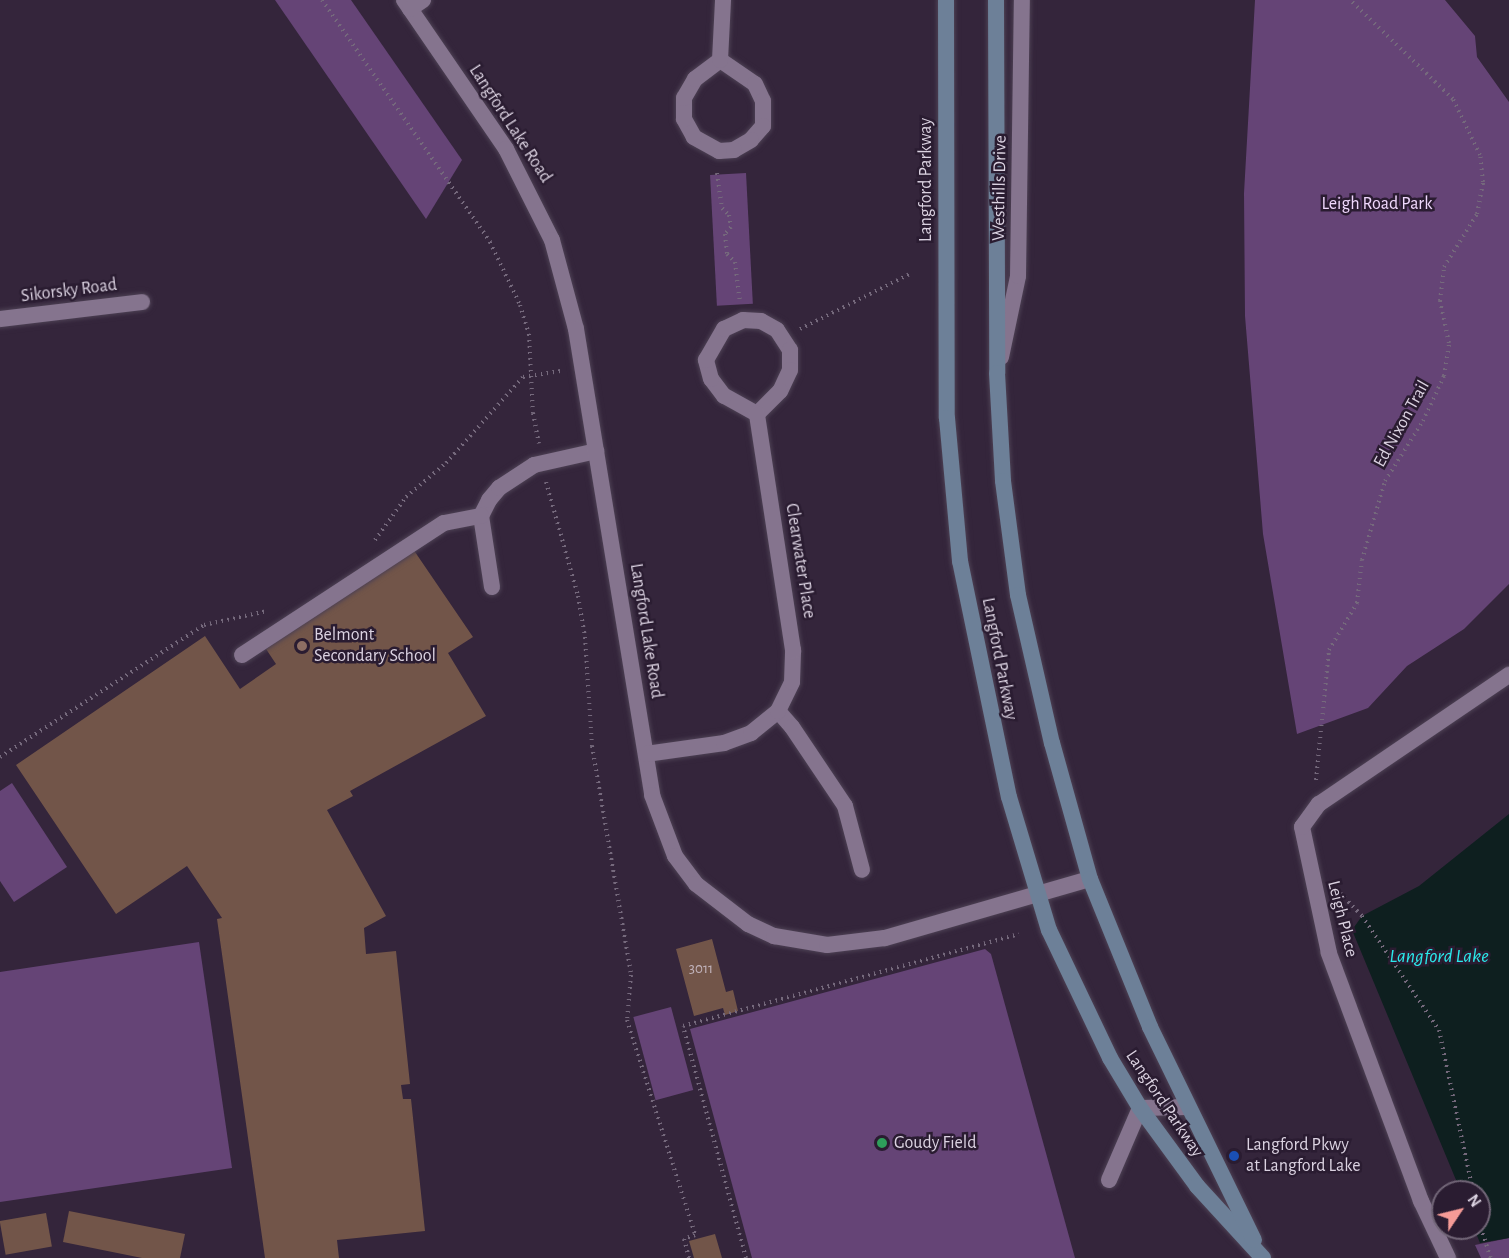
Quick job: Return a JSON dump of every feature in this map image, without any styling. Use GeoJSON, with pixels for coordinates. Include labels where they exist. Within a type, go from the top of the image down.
{"type":"FeatureCollection","features":[{"type":"Feature","properties":{"kind":"main road","name":"Langford Parkway"},"geometry":{"type":"LineString","coordinates":[[946,0],[945,364],[960,561],[985,694],[1037,894],[1079,999],[1140,1108],[1197,1186],[1257,1257]]}},
{"type":"Feature","properties":{"kind":"main road","name":"Langford Parkway"},"geometry":{"type":"LineString","coordinates":[[996,0],[997,374],[1003,481],[1018,595],[1052,743],[1090,879],[1150,1028],[1257,1257]]}},
{"type":"Feature","properties":{"kind":"street"},"geometry":{"type":"LineString","coordinates":[[720,60],[755,84],[763,101],[763,126],[751,141],[734,150],[719,151],[694,137],[684,119],[684,98],[695,79],[720,60],[723,0]]}},
{"type":"Feature","properties":{"kind":"street","name":"Westhills Drive"},"geometry":{"type":"LineString","coordinates":[[997,374],[1018,276],[1022,0]]}},
{"type":"Feature","properties":{"kind":"street","name":"Langford Lake Road"},"geometry":{"type":"LineString","coordinates":[[412,3],[506,149],[552,240],[571,306],[658,816],[675,856],[696,884],[721,906],[774,936],[801,943],[855,945],[1090,879]]}},
{"type":"Feature","properties":{"kind":"street","name":"Sikorsky Road"},"geometry":{"type":"LineString","coordinates":[[0,319],[142,303]]}},
{"type":"Feature","properties":{"kind":"street"},"geometry":{"type":"LineString","coordinates":[[743,320],[761,321],[777,330],[790,350],[790,370],[780,391],[757,414],[724,396],[711,379],[706,360],[724,329],[743,320]]}},
{"type":"Feature","properties":{"kind":"street","name":"Clearwater Place"},"geometry":{"type":"LineString","coordinates":[[646,754],[737,740],[765,724],[778,711],[792,682],[793,650],[757,414]]}},
{"type":"Feature","properties":{"kind":"street"},"geometry":{"type":"LineString","coordinates":[[492,587],[481,516],[500,488],[534,465],[596,451]]}},
{"type":"Feature","properties":{"kind":"street"},"geometry":{"type":"LineString","coordinates":[[242,655],[444,523],[481,516]]}},
{"type":"Feature","properties":{"kind":"street","name":"Leigh Place"},"geometry":{"type":"LineString","coordinates":[[1448,1258],[1421,1201],[1329,953],[1302,827],[1319,804],[1509,675]]}},
{"type":"Feature","properties":{"kind":"street"},"geometry":{"type":"LineString","coordinates":[[778,711],[792,727],[845,806],[862,870]]}},
{"type":"Feature","properties":{"kind":"street"},"geometry":{"type":"LineString","coordinates":[[1109,1180],[1140,1108],[1188,1107]]}},
{"type":"Feature","properties":{"kind":"path"},"geometry":{"type":"LineString","coordinates":[[322,0],[490,242],[520,305],[529,334],[539,442]]}},
{"type":"Feature","properties":{"kind":"path","name":"Ed Nixon Trail"},"geometry":{"type":"LineString","coordinates":[[1319,804],[1316,781],[1329,650],[1357,603],[1365,548],[1385,481],[1423,421],[1444,376],[1449,343],[1440,302],[1444,267],[1477,214],[1483,182],[1480,154],[1453,99],[1350,0]]}},
{"type":"Feature","properties":{"kind":"path"},"geometry":{"type":"LineString","coordinates":[[716,163],[722,208],[729,215],[731,227],[725,234],[727,254],[735,262],[741,308]]}},
{"type":"Feature","properties":{"kind":"path"},"geometry":{"type":"LineString","coordinates":[[794,332],[912,273]]}},
{"type":"Feature","properties":{"kind":"path"},"geometry":{"type":"LineString","coordinates":[[368,549],[406,496],[446,463],[523,377],[563,370]]}},
{"type":"Feature","properties":{"kind":"path"},"geometry":{"type":"LineString","coordinates":[[546,480],[578,596],[585,638],[592,746],[631,975],[627,1020],[695,1235],[684,1239],[689,1258]]}},
{"type":"Feature","properties":{"kind":"path"},"geometry":{"type":"LineString","coordinates":[[0,757],[204,625],[279,609]]}},
{"type":"Feature","properties":{"kind":"path"},"geometry":{"type":"LineString","coordinates":[[1362,916],[1439,1030],[1470,1180]]}},
{"type":"Feature","properties":{"kind":"path"},"geometry":{"type":"LineString","coordinates":[[746,1258],[683,1026],[1019,934]]}},
{"type":"Feature","properties":{"kind":"path"},"geometry":{"type":"LineString","coordinates":[[1483,1240],[1491,1258]]}},
{"type":"Feature","properties":{"kind":"green space"},"geometry":{"type":"Polygon","coordinates":[[[275,0],[351,0],[462,160],[426,219],[275,0]]]}},
{"type":"Feature","properties":{"kind":"green space","name":"Leigh Road Park"},"geometry":{"type":"Polygon","coordinates":[[[1255,0],[1445,0],[1475,36],[1477,57],[1509,102],[1509,584],[1464,629],[1407,666],[1368,708],[1297,734],[1263,534],[1245,316],[1244,193],[1255,0]]]}},
{"type":"Feature","properties":{"kind":"green space"},"geometry":{"type":"Polygon","coordinates":[[[746,173],[753,304],[717,306],[710,175],[746,173]]]}},
{"type":"Feature","properties":{"kind":"green space"},"geometry":{"type":"Polygon","coordinates":[[[12,783],[67,867],[14,902],[0,881],[0,791],[12,783]]]}},
{"type":"Feature","properties":{"kind":"green space"},"geometry":{"type":"Polygon","coordinates":[[[199,942],[232,1168],[0,1202],[0,972],[199,942]]]}},
{"type":"Feature","properties":{"kind":"green space","name":"Goudy Field"},"geometry":{"type":"Polygon","coordinates":[[[985,949],[991,954],[1075,1258],[752,1258],[690,1029],[985,949]]]}},
{"type":"Feature","properties":{"kind":"green space"},"geometry":{"type":"Polygon","coordinates":[[[671,1007],[693,1090],[656,1100],[633,1017],[671,1007]]]}},
{"type":"Feature","properties":{"kind":"green space"},"geometry":{"type":"Polygon","coordinates":[[[1509,1238],[1509,1258],[1481,1258],[1475,1245],[1509,1238]]]}},
{"type":"Feature","properties":{"kind":"water","name":"Langford Lake"},"geometry":{"type":"Polygon","coordinates":[[[1509,814],[1509,1238],[1480,1243],[1479,1240],[1491,1240],[1491,1180],[1456,1180],[1352,930],[1362,916],[1419,886],[1509,814]]]}},
{"type":"Feature","properties":{"kind":"building"},"geometry":{"type":"Polygon","coordinates":[[[413,549],[473,637],[448,653],[486,716],[350,791],[353,796],[327,810],[386,916],[364,928],[366,954],[396,951],[410,1084],[401,1085],[403,1099],[411,1099],[425,1231],[337,1240],[339,1258],[265,1258],[217,919],[222,918],[187,866],[116,914],[16,765],[205,636],[240,689],[276,664],[266,649],[413,549]]]}},
{"type":"Feature","properties":{"kind":"building"},"geometry":{"type":"Polygon","coordinates":[[[712,939],[726,992],[733,990],[738,1011],[725,1015],[723,1008],[694,1016],[676,949],[712,939]]]}},
{"type":"Feature","properties":{"kind":"building"},"geometry":{"type":"Polygon","coordinates":[[[69,1211],[185,1234],[180,1258],[142,1258],[63,1242],[69,1211]]]}},
{"type":"Feature","properties":{"kind":"building"},"geometry":{"type":"Polygon","coordinates":[[[46,1213],[52,1246],[6,1255],[0,1221],[46,1213]]]}},
{"type":"Feature","properties":{"kind":"building"},"geometry":{"type":"Polygon","coordinates":[[[715,1234],[722,1258],[694,1258],[689,1241],[715,1234]]]}},
{"type":"Feature","properties":{"kind":"place","name":"Belmont Secondary School"},"geometry":{"type":"Point","coordinates":[302,646]}},
{"type":"Feature","properties":{"kind":"place","name":"Goudy Field"},"geometry":{"type":"Point","coordinates":[882,1143]}},
{"type":"Feature","properties":{"kind":"place","name":"Langford Pkwy at Langford Lake"},"geometry":{"type":"Point","coordinates":[1234,1156]}}]}
